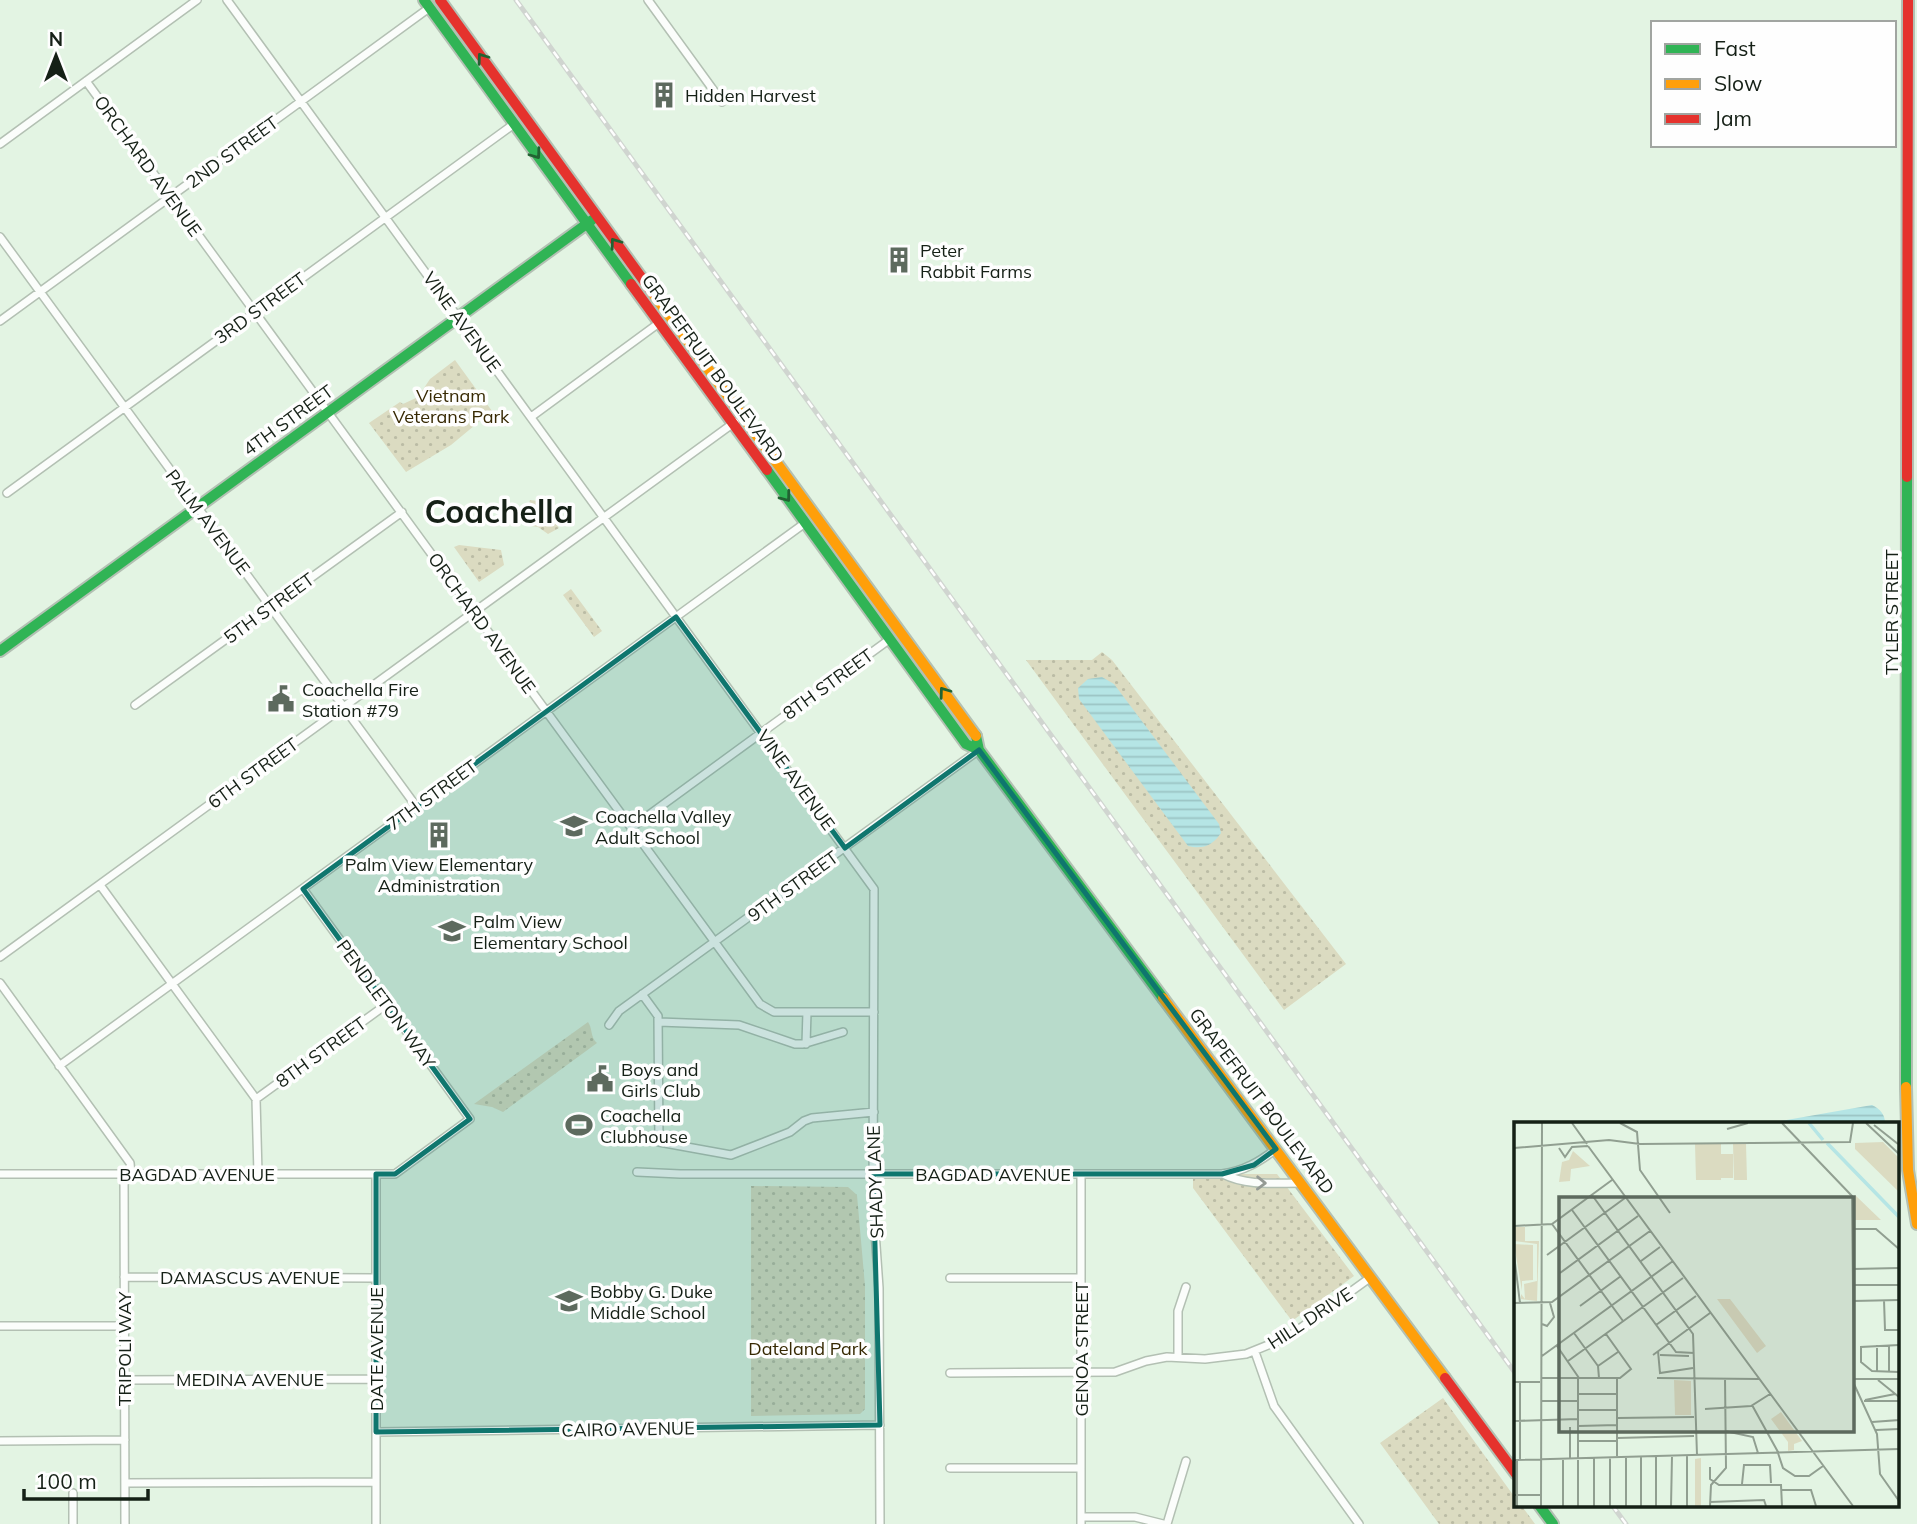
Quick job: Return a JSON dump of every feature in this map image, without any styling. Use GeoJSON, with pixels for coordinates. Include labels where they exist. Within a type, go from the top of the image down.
{"type":"FeatureCollection","features":[{"type":"Feature","properties":{"kind":"main road","name":"GRAPEFRUIT BOULEVARD"},"geometry":{"type":"LineString","coordinates":[[440,0],[596,218],[976,736],[979,750],[1514,1471]]}},
{"type":"Feature","properties":{"kind":"main road","name":"TYLER STREET"},"geometry":{"type":"LineString","coordinates":[[1908,0],[1913,204],[1913,671],[1906,1140],[1917,1224]]}},
{"type":"Feature","properties":{"kind":"main road","name":"GRAPEFRUIT BOULEVARD"},"geometry":{"type":"LineString","coordinates":[[426,4],[966,744],[979,750]]}},
{"type":"Feature","properties":{"kind":"main road","name":"4TH STREET"},"geometry":{"type":"LineString","coordinates":[[0,651],[596,218]]}},
{"type":"Feature","properties":{"kind":"main road"},"geometry":{"type":"LineString","coordinates":[[1540,1506],[1553,1524]]}},
{"type":"Feature","properties":{"kind":"street"},"geometry":{"type":"LineString","coordinates":[[0,144],[197,0]]}},
{"type":"Feature","properties":{"kind":"street","name":"VINE AVENUE"},"geometry":{"type":"LineString","coordinates":[[227,0],[845,848]]}},
{"type":"Feature","properties":{"kind":"street"},"geometry":{"type":"LineString","coordinates":[[648,0],[722,102]]}},
{"type":"Feature","properties":{"kind":"street","name":"2ND STREET"},"geometry":{"type":"LineString","coordinates":[[0,321],[301,101],[426,4]]}},
{"type":"Feature","properties":{"kind":"street","name":"ORCHARD AVENUE"},"geometry":{"type":"LineString","coordinates":[[86,81],[475,611],[546,713],[764,1007],[775,1012],[874,1012]]}},
{"type":"Feature","properties":{"kind":"street","name":"3RD STREET"},"geometry":{"type":"LineString","coordinates":[[7,493],[514,124]]}},
{"type":"Feature","properties":{"kind":"street","name":"PALM AVENUE"},"geometry":{"type":"LineString","coordinates":[[0,237],[416,806]]}},
{"type":"Feature","properties":{"kind":"street"},"geometry":{"type":"LineString","coordinates":[[531,417],[659,323]]}},
{"type":"Feature","properties":{"kind":"street","name":"6TH STREET"},"geometry":{"type":"LineString","coordinates":[[0,957],[743,416]]}},
{"type":"Feature","properties":{"kind":"street","name":"5TH STREET"},"geometry":{"type":"LineString","coordinates":[[135,705],[402,512]]}},
{"type":"Feature","properties":{"kind":"street","name":"7TH STREET"},"geometry":{"type":"LineString","coordinates":[[60,1066],[805,523]]}},
{"type":"Feature","properties":{"kind":"street","name":"8TH STREET"},"geometry":{"type":"LineString","coordinates":[[631,828],[890,639]]}},
{"type":"Feature","properties":{"kind":"street","name":"9TH STREET"},"geometry":{"type":"LineString","coordinates":[[609,1025],[619,1011],[979,750]]}},
{"type":"Feature","properties":{"kind":"street","name":"SHADY LANE"},"geometry":{"type":"LineString","coordinates":[[845,848],[874,893],[873,1174],[879,1288],[880,1524]]}},
{"type":"Feature","properties":{"kind":"street"},"geometry":{"type":"LineString","coordinates":[[100,884],[256,1099],[258,1174]]}},
{"type":"Feature","properties":{"kind":"street","name":"PENDLETON WAY"},"geometry":{"type":"LineString","coordinates":[[303,889],[470,1119],[395,1174]]}},
{"type":"Feature","properties":{"kind":"street","name":"TRIPOLI WAY"},"geometry":{"type":"LineString","coordinates":[[0,983],[130,1163],[124,1277],[125,1524]]}},
{"type":"Feature","properties":{"kind":"street"},"geometry":{"type":"LineString","coordinates":[[642,994],[658,1016],[659,1022],[659,1142],[731,1155],[790,1132],[804,1121],[813,1118],[874,1112]]}},
{"type":"Feature","properties":{"kind":"street","name":"8TH STREET"},"geometry":{"type":"LineString","coordinates":[[256,1099],[387,1004]]}},
{"type":"Feature","properties":{"kind":"street"},"geometry":{"type":"LineString","coordinates":[[806,1044],[807,1012]]}},
{"type":"Feature","properties":{"kind":"street"},"geometry":{"type":"LineString","coordinates":[[659,1022],[727,1023],[795,1044],[806,1044],[843,1032]]}},
{"type":"Feature","properties":{"kind":"street","name":"BAGDAD AVENUE"},"geometry":{"type":"LineString","coordinates":[[637,1172],[1222,1174],[1254,1165],[1276,1149]]}},
{"type":"Feature","properties":{"kind":"street","name":"BAGDAD AVENUE"},"geometry":{"type":"LineString","coordinates":[[0,1174],[395,1174]]}},
{"type":"Feature","properties":{"kind":"street","name":"DATE AVENUE"},"geometry":{"type":"LineString","coordinates":[[376,1174],[376,1524]]}},
{"type":"Feature","properties":{"kind":"street","name":"GENOA STREET"},"geometry":{"type":"LineString","coordinates":[[1081,1174],[1081,1520]]}},
{"type":"Feature","properties":{"kind":"street","name":"BAGDAD AVENUE"},"geometry":{"type":"LineString","coordinates":[[1222,1174],[1250,1183],[1301,1183]]}},
{"type":"Feature","properties":{"kind":"street","name":"DAMASCUS AVENUE"},"geometry":{"type":"LineString","coordinates":[[124,1277],[376,1278]]}},
{"type":"Feature","properties":{"kind":"street","name":"HILL DRIVE"},"geometry":{"type":"LineString","coordinates":[[950,1373],[1115,1372],[1146,1361],[1178,1357],[1218,1358],[1255,1352],[1287,1337],[1371,1277]]}},
{"type":"Feature","properties":{"kind":"street"},"geometry":{"type":"LineString","coordinates":[[950,1278],[1081,1278]]}},
{"type":"Feature","properties":{"kind":"street"},"geometry":{"type":"LineString","coordinates":[[1178,1357],[1178,1311],[1186,1287]]}},
{"type":"Feature","properties":{"kind":"street"},"geometry":{"type":"LineString","coordinates":[[0,1326],[124,1326]]}},
{"type":"Feature","properties":{"kind":"street"},"geometry":{"type":"LineString","coordinates":[[1255,1352],[1274,1406],[1359,1524]]}},
{"type":"Feature","properties":{"kind":"street","name":"MEDINA AVENUE"},"geometry":{"type":"LineString","coordinates":[[124,1380],[376,1379]]}},
{"type":"Feature","properties":{"kind":"street","name":"CAIRO AVENUE"},"geometry":{"type":"LineString","coordinates":[[376,1433],[880,1425]]}},
{"type":"Feature","properties":{"kind":"street"},"geometry":{"type":"LineString","coordinates":[[0,1441],[125,1440]]}},
{"type":"Feature","properties":{"kind":"street"},"geometry":{"type":"LineString","coordinates":[[1081,1520],[1135,1517],[1165,1524],[1186,1461]]}},
{"type":"Feature","properties":{"kind":"street"},"geometry":{"type":"LineString","coordinates":[[950,1468],[1081,1468]]}},
{"type":"Feature","properties":{"kind":"street"},"geometry":{"type":"LineString","coordinates":[[125,1483],[376,1482]]}},
{"type":"Feature","properties":{"kind":"street"},"geometry":{"type":"LineString","coordinates":[[73,1493],[73,1524]]}},
{"type":"Feature","properties":{"kind":"highlighted area"},"geometry":{"type":"Polygon","coordinates":[[[676,617],[845,848],[979,750],[1276,1149],[1254,1165],[1222,1174],[873,1174],[880,1425],[376,1432],[376,1174],[395,1174],[470,1119],[303,889],[676,617]]]}},
{"type":"Feature","properties":{"kind":"green space","name":"Vietnam Veterans Park"},"geometry":{"type":"Polygon","coordinates":[[[455,360],[492,411],[451,445],[406,472],[369,423],[400,402],[403,404],[418,397],[430,379],[455,360]]]}},
{"type":"Feature","properties":{"kind":"green space"},"geometry":{"type":"Polygon","coordinates":[[[545,496],[552,508],[550,515],[559,528],[548,534],[538,527],[526,525],[530,500],[538,501],[545,496]]]}},
{"type":"Feature","properties":{"kind":"green space"},"geometry":{"type":"Polygon","coordinates":[[[459,545],[501,550],[504,565],[479,582],[454,547],[459,545]]]}},
{"type":"Feature","properties":{"kind":"green space"},"geometry":{"type":"Polygon","coordinates":[[[571,589],[602,631],[594,637],[563,595],[571,589]]]}},
{"type":"Feature","properties":{"kind":"green space"},"geometry":{"type":"Polygon","coordinates":[[[1102,652],[1112,660],[1346,964],[1284,1010],[1026,660],[1092,660],[1102,652]]]}},
{"type":"Feature","properties":{"kind":"green space"},"geometry":{"type":"Polygon","coordinates":[[[588,1022],[597,1043],[503,1112],[474,1104],[588,1022]]]}},
{"type":"Feature","properties":{"kind":"green space"},"geometry":{"type":"Polygon","coordinates":[[[1193,1174],[1277,1174],[1354,1276],[1292,1321],[1193,1188],[1193,1174]]]}},
{"type":"Feature","properties":{"kind":"green space","name":"Dateland Park"},"geometry":{"type":"Polygon","coordinates":[[[751,1186],[848,1187],[857,1195],[865,1286],[865,1409],[860,1414],[751,1416],[751,1186]]]}},
{"type":"Feature","properties":{"kind":"green space"},"geometry":{"type":"Polygon","coordinates":[[[1443,1398],[1514,1496],[1514,1506],[1522,1506],[1535,1524],[1439,1524],[1380,1443],[1443,1398]]]}},
{"type":"Feature","properties":{"kind":"water"},"geometry":{"type":"Polygon","coordinates":[[[1102,677],[1114,684],[1219,824],[1221,833],[1215,841],[1203,847],[1188,846],[1079,699],[1078,688],[1088,679],[1102,677]]]}},
{"type":"Feature","properties":{"kind":"water"},"geometry":{"type":"Polygon","coordinates":[[[1872,1105],[1882,1112],[1885,1122],[1776,1122],[1872,1105]]]}},
{"type":"Feature","properties":{"kind":"railway"},"geometry":{"type":"LineString","coordinates":[[516,0],[1514,1371]]}},
{"type":"Feature","properties":{"kind":"railway"},"geometry":{"type":"LineString","coordinates":[[1613,1506],[1626,1524]]}},
{"type":"Feature","properties":{"kind":"traffic: fast"},"geometry":{"type":"LineString","coordinates":[[424,0],[631,284]]}},
{"type":"Feature","properties":{"kind":"traffic: fast"},"geometry":{"type":"LineString","coordinates":[[0,651],[592,220]]}},
{"type":"Feature","properties":{"kind":"traffic: fast"},"geometry":{"type":"LineString","coordinates":[[767,470],[966,744],[979,750]]}},
{"type":"Feature","properties":{"kind":"traffic: fast"},"geometry":{"type":"LineString","coordinates":[[1906,1087],[1907,477]]}},
{"type":"Feature","properties":{"kind":"traffic: fast"},"geometry":{"type":"LineString","coordinates":[[976,736],[979,750],[1163,998]]}},
{"type":"Feature","properties":{"kind":"traffic: fast"},"geometry":{"type":"LineString","coordinates":[[1540,1506],[1553,1524]]}},
{"type":"Feature","properties":{"kind":"traffic: slow"},"geometry":{"type":"LineString","coordinates":[[652,292],[976,736]]}},
{"type":"Feature","properties":{"kind":"traffic: slow"},"geometry":{"type":"LineString","coordinates":[[1163,998],[1445,1378]]}},
{"type":"Feature","properties":{"kind":"traffic: slow"},"geometry":{"type":"LineString","coordinates":[[1906,1087],[1908,1170],[1917,1224]]}},
{"type":"Feature","properties":{"kind":"traffic: jam"},"geometry":{"type":"LineString","coordinates":[[440,0],[652,292]]}},
{"type":"Feature","properties":{"kind":"traffic: jam"},"geometry":{"type":"LineString","coordinates":[[1907,477],[1908,0]]}},
{"type":"Feature","properties":{"kind":"traffic: jam"},"geometry":{"type":"LineString","coordinates":[[631,284],[767,470]]}},
{"type":"Feature","properties":{"kind":"traffic: jam"},"geometry":{"type":"LineString","coordinates":[[1445,1378],[1514,1471]]}},
{"type":"Feature","properties":{"kind":"place","name":"Hidden Harvest"},"geometry":{"type":"Point","coordinates":[664,95]}},
{"type":"Feature","properties":{"kind":"place","name":"Peter Rabbit Farms"},"geometry":{"type":"Point","coordinates":[899,260]}},
{"type":"Feature","properties":{"kind":"place","name":"Coachella Fire Station #79"},"geometry":{"type":"Point","coordinates":[281,699]}},
{"type":"Feature","properties":{"kind":"place","name":"Coachella Valley Adult School"},"geometry":{"type":"Point","coordinates":[574,826]}},
{"type":"Feature","properties":{"kind":"place","name":"Palm View Elementary Administration"},"geometry":{"type":"Point","coordinates":[439,835]}},
{"type":"Feature","properties":{"kind":"place","name":"Palm View Elementary School"},"geometry":{"type":"Point","coordinates":[452,931]}},
{"type":"Feature","properties":{"kind":"place","name":"Boys and Girls Club"},"geometry":{"type":"Point","coordinates":[600,1079]}},
{"type":"Feature","properties":{"kind":"place","name":"Coachella Clubhouse"},"geometry":{"type":"Point","coordinates":[579,1125]}},
{"type":"Feature","properties":{"kind":"place","name":"Bobby G. Duke Middle School"},"geometry":{"type":"Point","coordinates":[569,1301]}},
{"type":"Feature","properties":{"kind":"district","name":"Coachella"},"geometry":{"type":"Point","coordinates":[499,511]}}]}
